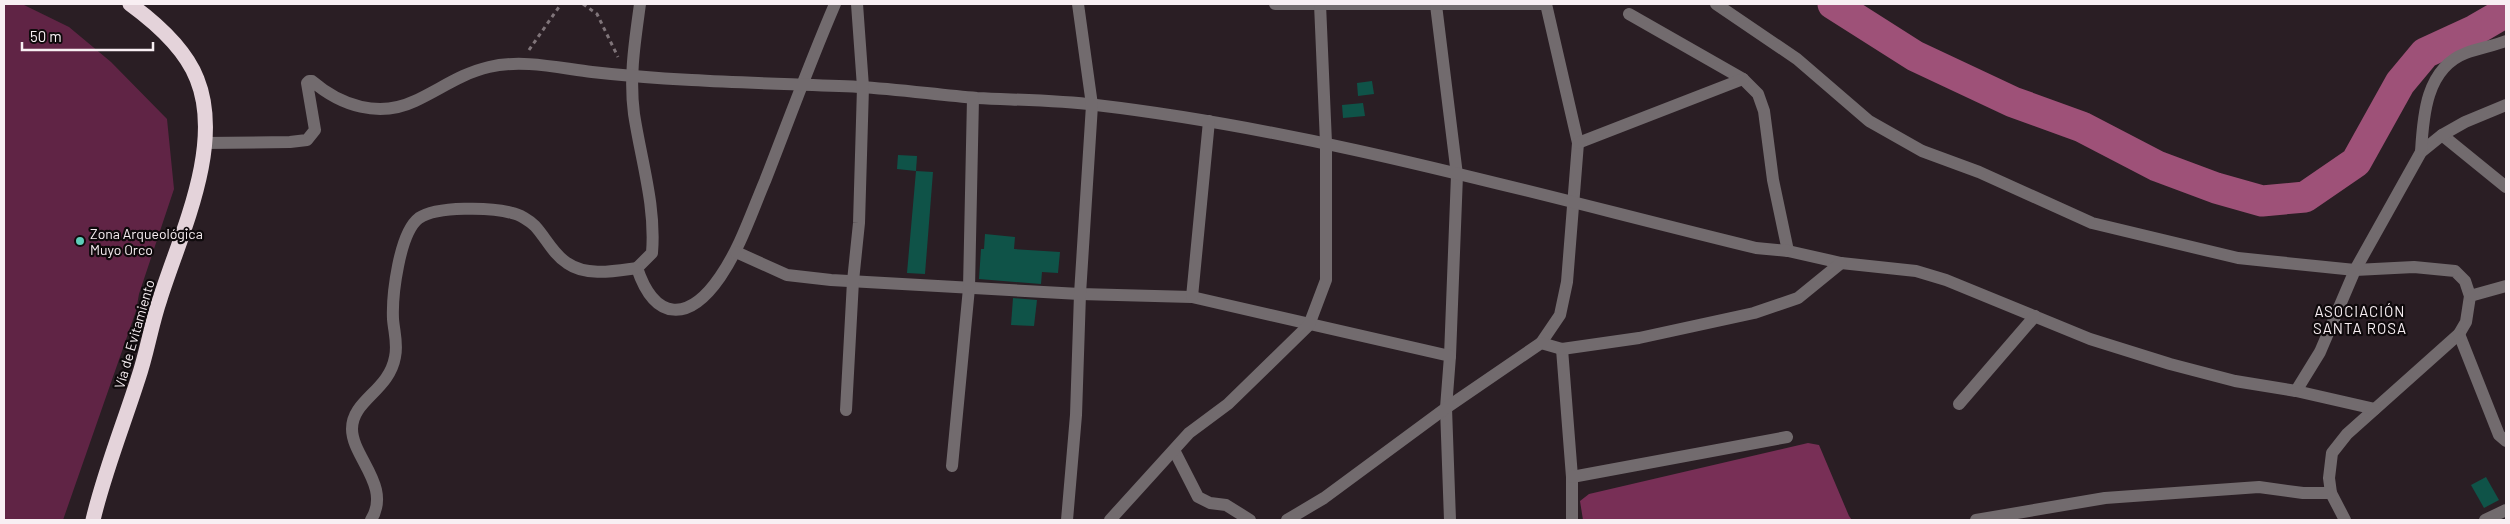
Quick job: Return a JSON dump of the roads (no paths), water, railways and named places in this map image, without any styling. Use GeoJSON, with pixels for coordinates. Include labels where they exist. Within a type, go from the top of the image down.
{"type":"FeatureCollection","features":[{"type":"Feature","properties":{"kind":"highway","name":"Vía de Evitamiento"},"geometry":{"type":"LineString","coordinates":[[93,520],[139,377],[159,300],[198,183],[204,143],[205,115],[198,80],[185,54],[145,15],[130,4]]}},
{"type":"Feature","properties":{"kind":"street"},"geometry":{"type":"LineString","coordinates":[[371,520],[378,510],[376,490],[368,465],[352,436],[352,419],[360,406],[388,378],[395,357],[396,337],[393,319],[398,268],[410,230],[419,219],[454,210],[500,210],[514,213],[534,226],[567,264],[586,272],[637,268],[652,253],[654,230],[634,114],[630,76],[640,4]]}},
{"type":"Feature","properties":{"kind":"street"},"geometry":{"type":"LineString","coordinates":[[637,268],[644,289],[654,301],[672,311],[691,305],[708,292],[736,252],[835,4]]}},
{"type":"Feature","properties":{"kind":"street"},"geometry":{"type":"LineString","coordinates":[[846,410],[853,280],[859,223],[863,88],[858,4]]}},
{"type":"Feature","properties":{"kind":"street"},"geometry":{"type":"LineString","coordinates":[[1067,520],[1076,415],[1080,294],[1092,104],[1078,4]]}},
{"type":"Feature","properties":{"kind":"street"},"geometry":{"type":"LineString","coordinates":[[1275,4],[1546,4],[1578,143],[1567,282],[1560,315],[1541,343],[1446,408],[1324,498],[1288,520]]}},
{"type":"Feature","properties":{"kind":"street"},"geometry":{"type":"LineString","coordinates":[[1110,520],[1188,433],[1228,404],[1309,325],[1326,280],[1326,143],[1320,4]]}},
{"type":"Feature","properties":{"kind":"street"},"geometry":{"type":"LineString","coordinates":[[1716,4],[1797,59],[1876,125],[1922,151],[1979,172],[2092,223],[2238,258],[2354,270],[2414,267],[2455,271],[2465,281],[2470,296],[2466,322],[2460,334],[2347,434],[2332,453],[2329,478],[2331,493],[2344,520]]}},
{"type":"Feature","properties":{"kind":"street"},"geometry":{"type":"LineString","coordinates":[[1436,5],[1457,175],[1450,356],[1446,408],[1450,520]]}},
{"type":"Feature","properties":{"kind":"street"},"geometry":{"type":"LineString","coordinates":[[1629,14],[1743,78],[1758,94],[1764,111],[1773,180],[1788,251]]}},
{"type":"Feature","properties":{"kind":"street"},"geometry":{"type":"LineString","coordinates":[[2421,152],[2423,118],[2430,91],[2442,68],[2464,54],[2506,42]]}},
{"type":"Feature","properties":{"kind":"street"},"geometry":{"type":"LineString","coordinates":[[204,143],[290,142],[307,140],[314,130],[307,83],[309,81],[312,81],[334,98],[363,109],[391,108],[412,103],[452,81],[487,67],[517,64],[630,76],[863,88],[973,98],[1092,104],[1209,121],[1326,143],[1756,248],[1788,251],[1841,263],[1916,271],[2090,339],[2170,364],[2234,381],[2296,391],[2375,409]]}},
{"type":"Feature","properties":{"kind":"street"},"geometry":{"type":"LineString","coordinates":[[1578,143],[1743,78]]}},
{"type":"Feature","properties":{"kind":"street"},"geometry":{"type":"LineString","coordinates":[[952,466],[969,288],[973,98]]}},
{"type":"Feature","properties":{"kind":"street"},"geometry":{"type":"LineString","coordinates":[[2296,391],[2320,352],[2354,270],[2421,152],[2442,135],[2465,122],[2506,105]]}},
{"type":"Feature","properties":{"kind":"street"},"geometry":{"type":"LineString","coordinates":[[1192,297],[1209,121]]}},
{"type":"Feature","properties":{"kind":"street"},"geometry":{"type":"LineString","coordinates":[[2442,135],[2506,187]]}},
{"type":"Feature","properties":{"kind":"street"},"geometry":{"type":"LineString","coordinates":[[736,252],[787,275],[969,288],[1080,294],[1192,297],[1450,356]]}},
{"type":"Feature","properties":{"kind":"street"},"geometry":{"type":"LineString","coordinates":[[1541,343],[1562,349],[1639,338],[1754,313],[1798,298],[1841,263]]}},
{"type":"Feature","properties":{"kind":"street"},"geometry":{"type":"LineString","coordinates":[[2470,296],[2506,286]]}},
{"type":"Feature","properties":{"kind":"street"},"geometry":{"type":"LineString","coordinates":[[1959,404],[2034,316]]}},
{"type":"Feature","properties":{"kind":"street"},"geometry":{"type":"LineString","coordinates":[[2460,334],[2499,434],[2506,440]]}},
{"type":"Feature","properties":{"kind":"street"},"geometry":{"type":"LineString","coordinates":[[1562,349],[1572,477],[1572,520]]}},
{"type":"Feature","properties":{"kind":"street"},"geometry":{"type":"LineString","coordinates":[[1572,477],[1787,437]]}},
{"type":"Feature","properties":{"kind":"street"},"geometry":{"type":"LineString","coordinates":[[1174,450],[1198,497],[1210,503],[1226,505],[1250,520]]}},
{"type":"Feature","properties":{"kind":"street"},"geometry":{"type":"LineString","coordinates":[[1976,520],[2105,498],[2259,487],[2303,493],[2331,493]]}},
{"type":"Feature","properties":{"kind":"street"},"geometry":{"type":"LineString","coordinates":[[2486,520],[2506,510]]}},
{"type":"Feature","properties":{"kind":"waterway"},"geometry":{"type":"LineString","coordinates":[[1833,4],[1915,56],[2013,102],[2082,127],[2157,166],[2216,188],[2262,201],[2305,197],[2356,162],[2400,83],[2425,53],[2475,30],[2506,12]]}},
{"type":"Feature","properties":{"kind":"place","name":"Zona Arqueológica Muyo Orco"},"geometry":{"type":"Point","coordinates":[80,241]}},
{"type":"Feature","properties":{"kind":"district","name":"ASOCIACIÓN SANTA ROSA"},"geometry":{"type":"Point","coordinates":[2360,320]}}]}
